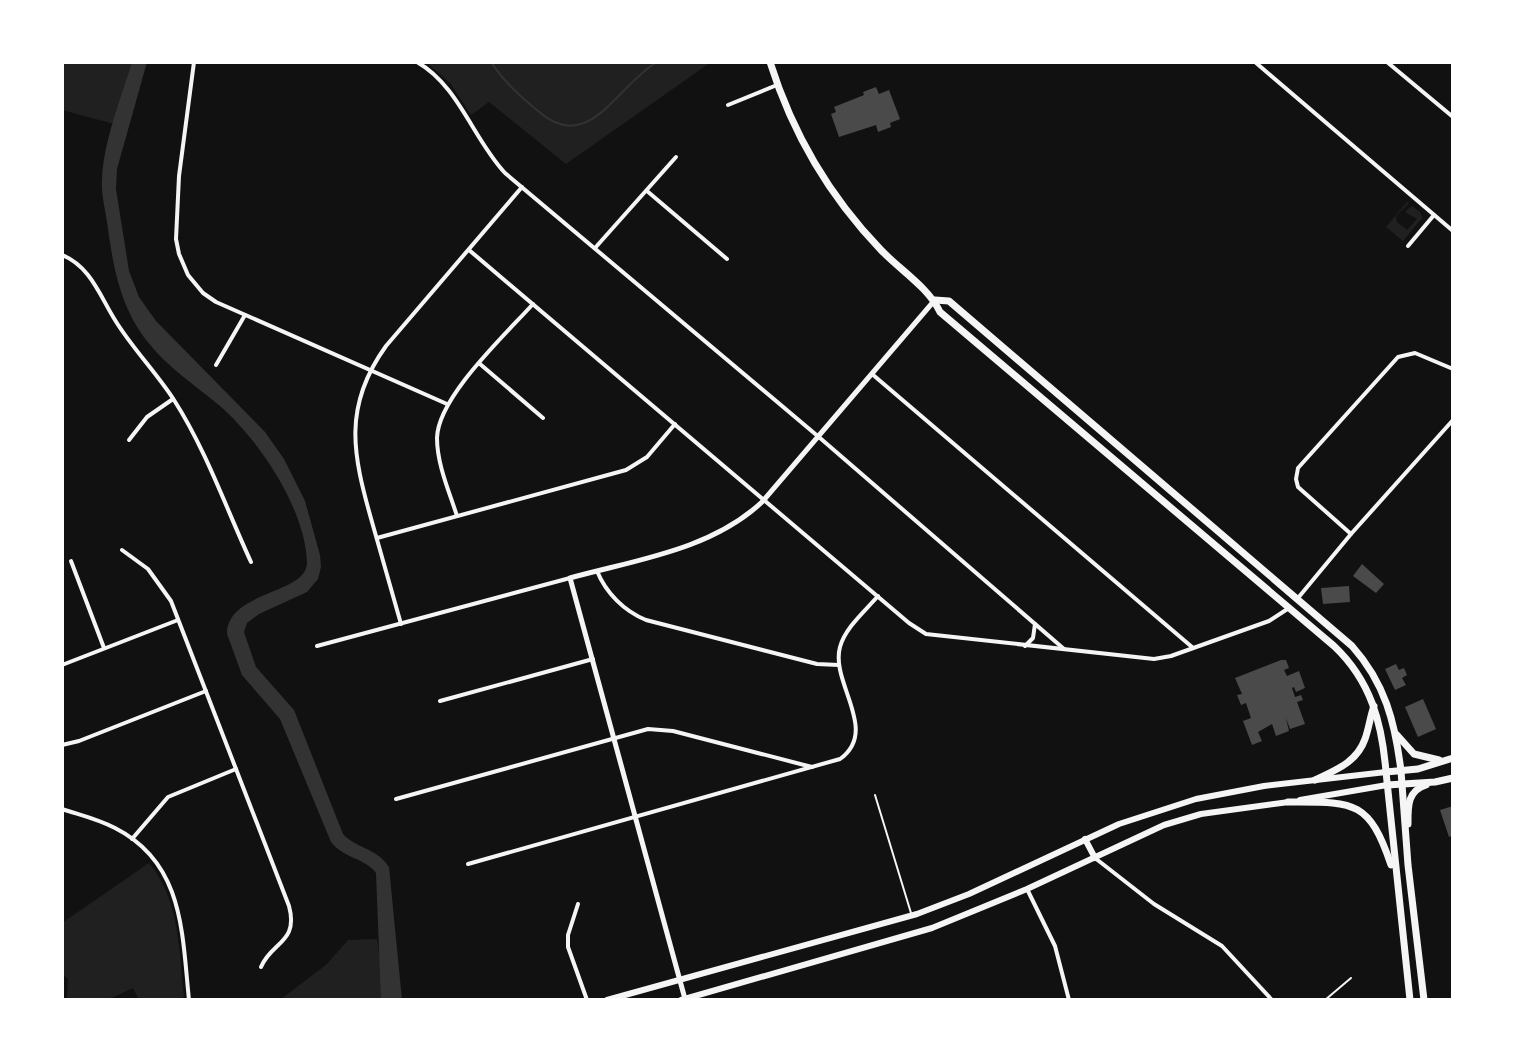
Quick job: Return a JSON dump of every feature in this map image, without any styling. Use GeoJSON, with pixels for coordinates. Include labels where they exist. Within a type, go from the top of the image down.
{"type":"FeatureCollection","features":[{"type":"Feature","properties":{"kind":"main road"},"geometry":{"type":"LineString","coordinates":[[770,62],[807,150],[841,203],[882,251],[935,300],[943,315],[1289,608],[1349,662],[1362,680],[1382,735],[1410,1000]]}},
{"type":"Feature","properties":{"kind":"main road"},"geometry":{"type":"LineString","coordinates":[[935,300],[949,301],[1298,598],[1343,637],[1368,664],[1385,696],[1396,733],[1424,1000]]}},
{"type":"Feature","properties":{"kind":"main road"},"geometry":{"type":"LineString","coordinates":[[1006,369],[1015,358]]}},
{"type":"Feature","properties":{"kind":"main road"},"geometry":{"type":"LineString","coordinates":[[1289,608],[1298,598]]}},
{"type":"Feature","properties":{"kind":"main road"},"geometry":{"type":"LineString","coordinates":[[1315,780],[1342,768],[1358,753],[1365,740],[1374,706]]}},
{"type":"Feature","properties":{"kind":"main road"},"geometry":{"type":"LineString","coordinates":[[1396,733],[1414,754],[1449,759]]}},
{"type":"Feature","properties":{"kind":"main road"},"geometry":{"type":"LineString","coordinates":[[607,1000],[912,916],[969,894],[1135,818],[1196,799],[1264,786],[1418,769],[1449,759]]}},
{"type":"Feature","properties":{"kind":"main road"},"geometry":{"type":"LineString","coordinates":[[1407,830],[1411,795],[1418,787],[1453,778]]}},
{"type":"Feature","properties":{"kind":"main road"},"geometry":{"type":"LineString","coordinates":[[683,1000],[914,935],[1027,889],[1176,821],[1201,814],[1387,785],[1435,782]]}},
{"type":"Feature","properties":{"kind":"main road"},"geometry":{"type":"LineString","coordinates":[[1264,786],[1266,805]]}},
{"type":"Feature","properties":{"kind":"main road"},"geometry":{"type":"LineString","coordinates":[[1288,802],[1335,802],[1360,810],[1376,827],[1395,876]]}},
{"type":"Feature","properties":{"kind":"main road"},"geometry":{"type":"LineString","coordinates":[[1085,839],[1095,858]]}},
{"type":"Feature","properties":{"kind":"main road"},"geometry":{"type":"LineString","coordinates":[[912,916],[914,935]]}},
{"type":"Feature","properties":{"kind":"street"},"geometry":{"type":"LineString","coordinates":[[194,62],[179,176],[177,246],[184,268],[197,287],[216,302],[447,404]]}},
{"type":"Feature","properties":{"kind":"street"},"geometry":{"type":"LineString","coordinates":[[417,62],[441,80],[489,155],[522,187],[818,436],[1065,650]]}},
{"type":"Feature","properties":{"kind":"street"},"geometry":{"type":"LineString","coordinates":[[1255,62],[1453,231]]}},
{"type":"Feature","properties":{"kind":"street"},"geometry":{"type":"LineString","coordinates":[[1387,62],[1453,117]]}},
{"type":"Feature","properties":{"kind":"street"},"geometry":{"type":"LineString","coordinates":[[728,105],[778,85]]}},
{"type":"Feature","properties":{"kind":"street"},"geometry":{"type":"LineString","coordinates":[[595,248],[676,157]]}},
{"type":"Feature","properties":{"kind":"street"},"geometry":{"type":"LineString","coordinates":[[401,624],[359,477],[354,441],[358,403],[371,369],[386,346],[522,187]]}},
{"type":"Feature","properties":{"kind":"street"},"geometry":{"type":"LineString","coordinates":[[647,191],[727,259]]}},
{"type":"Feature","properties":{"kind":"street"},"geometry":{"type":"LineString","coordinates":[[1408,246],[1434,215]]}},
{"type":"Feature","properties":{"kind":"street"},"geometry":{"type":"LineString","coordinates":[[469,250],[926,634],[1154,659],[1269,621],[1289,608]]}},
{"type":"Feature","properties":{"kind":"street"},"geometry":{"type":"LineString","coordinates":[[62,255],[75,260],[92,279],[116,322],[173,399],[194,436],[251,562]]}},
{"type":"Feature","properties":{"kind":"street"},"geometry":{"type":"LineString","coordinates":[[317,646],[597,571],[705,539],[733,526],[764,500],[935,300]]}},
{"type":"Feature","properties":{"kind":"street"},"geometry":{"type":"LineString","coordinates":[[457,516],[438,449],[438,427],[447,404],[533,304]]}},
{"type":"Feature","properties":{"kind":"street"},"geometry":{"type":"LineString","coordinates":[[216,365],[245,315]]}},
{"type":"Feature","properties":{"kind":"street"},"geometry":{"type":"LineString","coordinates":[[1351,534],[1298,487],[1295,475],[1298,468],[1398,357],[1415,353],[1453,369]]}},
{"type":"Feature","properties":{"kind":"street"},"geometry":{"type":"LineString","coordinates":[[480,364],[543,418]]}},
{"type":"Feature","properties":{"kind":"street"},"geometry":{"type":"LineString","coordinates":[[872,374],[1193,648]]}},
{"type":"Feature","properties":{"kind":"street"},"geometry":{"type":"LineString","coordinates":[[129,440],[147,417],[173,399]]}},
{"type":"Feature","properties":{"kind":"street"},"geometry":{"type":"LineString","coordinates":[[1298,598],[1453,420]]}},
{"type":"Feature","properties":{"kind":"street"},"geometry":{"type":"LineString","coordinates":[[377,539],[632,467],[647,457],[675,424]]}},
{"type":"Feature","properties":{"kind":"street"},"geometry":{"type":"LineString","coordinates":[[122,550],[155,577],[171,601],[291,912],[286,938],[265,958],[261,967]]}},
{"type":"Feature","properties":{"kind":"street"},"geometry":{"type":"LineString","coordinates":[[71,561],[104,648]]}},
{"type":"Feature","properties":{"kind":"street"},"geometry":{"type":"LineString","coordinates":[[597,571],[608,592],[628,610],[646,620],[817,664],[839,665]]}},
{"type":"Feature","properties":{"kind":"street"},"geometry":{"type":"LineString","coordinates":[[570,578],[683,1000]]}},
{"type":"Feature","properties":{"kind":"street"},"geometry":{"type":"LineString","coordinates":[[468,864],[840,759],[849,752],[856,738],[838,654],[843,637],[878,596]]}},
{"type":"Feature","properties":{"kind":"street"},"geometry":{"type":"LineString","coordinates":[[62,665],[178,620]]}},
{"type":"Feature","properties":{"kind":"street"},"geometry":{"type":"LineString","coordinates":[[1025,646],[1033,638],[1035,624]]}},
{"type":"Feature","properties":{"kind":"street"},"geometry":{"type":"LineString","coordinates":[[440,701],[593,659]]}},
{"type":"Feature","properties":{"kind":"street"},"geometry":{"type":"LineString","coordinates":[[62,745],[206,691]]}},
{"type":"Feature","properties":{"kind":"street"},"geometry":{"type":"LineString","coordinates":[[396,799],[648,729],[668,730],[814,768]]}},
{"type":"Feature","properties":{"kind":"street"},"geometry":{"type":"LineString","coordinates":[[132,839],[168,797],[236,769]]}},
{"type":"Feature","properties":{"kind":"street"},"geometry":{"type":"LineString","coordinates":[[62,809],[104,823],[132,839],[158,865],[174,896],[180,919],[189,1000]]}},
{"type":"Feature","properties":{"kind":"street"},"geometry":{"type":"LineString","coordinates":[[1095,858],[1154,904],[1222,946],[1272,1000]]}},
{"type":"Feature","properties":{"kind":"street"},"geometry":{"type":"LineString","coordinates":[[1027,889],[1055,946],[1069,1000]]}},
{"type":"Feature","properties":{"kind":"street"},"geometry":{"type":"LineString","coordinates":[[578,904],[568,935],[568,947],[587,1000]]}},
{"type":"Feature","properties":{"kind":"lane"},"geometry":{"type":"LineString","coordinates":[[875,795],[912,916]]}},
{"type":"Feature","properties":{"kind":"lane"},"geometry":{"type":"LineString","coordinates":[[1325,1000],[1351,978]]}},
{"type":"Feature","properties":{"kind":"shaded area"},"geometry":{"type":"Polygon","coordinates":[[[62,62],[132,62],[114,124],[62,110],[62,62]]]}},
{"type":"Feature","properties":{"kind":"shaded area"},"geometry":{"type":"Polygon","coordinates":[[[132,62],[147,62],[117,169],[116,189],[129,271],[139,297],[156,321],[265,432],[284,459],[305,501],[320,555],[318,579],[307,592],[259,614],[247,623],[244,632],[256,667],[294,710],[343,834],[379,856],[389,867],[402,1000],[381,1000],[376,873],[331,842],[280,719],[242,675],[227,634],[230,620],[240,609],[295,581],[304,573],[307,562],[298,520],[277,476],[250,437],[147,341],[130,313],[119,284],[109,238],[102,180],[109,136],[132,62]]]}},
{"type":"Feature","properties":{"kind":"shaded area"},"geometry":{"type":"Polygon","coordinates":[[[426,62],[711,62],[566,164],[489,102],[471,115],[450,83],[426,62]]]}},
{"type":"Feature","properties":{"kind":"shaded area"},"geometry":{"type":"Polygon","coordinates":[[[1407,202],[1396,216],[1397,222],[1407,230],[1417,219],[1405,212],[1412,206],[1422,218],[1403,241],[1386,227],[1407,202]]]}},
{"type":"Feature","properties":{"kind":"shaded area"},"geometry":{"type":"Polygon","coordinates":[[[149,863],[167,893],[172,910],[184,997],[177,1000],[139,1000],[133,988],[107,1000],[67,1000],[68,979],[62,974],[62,923],[149,863]]]}},
{"type":"Feature","properties":{"kind":"shaded area"},"geometry":{"type":"Polygon","coordinates":[[[377,939],[386,1000],[280,1000],[327,964],[348,940],[377,939]]]}},
{"type":"Feature","properties":{"kind":"building"},"geometry":{"type":"Polygon","coordinates":[[[876,87],[879,94],[889,90],[900,119],[878,132],[876,125],[839,137],[831,114],[836,112],[834,107],[876,87]]]}},
{"type":"Feature","properties":{"kind":"building"},"geometry":{"type":"Polygon","coordinates":[[[1362,564],[1384,584],[1376,593],[1353,576],[1362,564]]]}},
{"type":"Feature","properties":{"kind":"building"},"geometry":{"type":"Polygon","coordinates":[[[1349,586],[1350,602],[1323,604],[1321,588],[1349,586]]]}},
{"type":"Feature","properties":{"kind":"building"},"geometry":{"type":"Polygon","coordinates":[[[1286,660],[1289,668],[1284,670],[1287,676],[1299,671],[1305,688],[1296,692],[1292,688],[1295,697],[1301,695],[1303,700],[1297,702],[1305,724],[1290,729],[1286,718],[1289,731],[1276,736],[1272,724],[1258,732],[1262,741],[1252,745],[1243,721],[1251,718],[1246,703],[1241,705],[1237,695],[1242,694],[1235,678],[1286,660]]]}},
{"type":"Feature","properties":{"kind":"building"},"geometry":{"type":"Polygon","coordinates":[[[1396,664],[1399,670],[1404,668],[1407,675],[1402,678],[1406,685],[1395,690],[1385,669],[1396,664]]]}},
{"type":"Feature","properties":{"kind":"building"},"geometry":{"type":"Polygon","coordinates":[[[1423,699],[1436,729],[1418,737],[1405,707],[1423,699]]]}},
{"type":"Feature","properties":{"kind":"building"},"geometry":{"type":"Polygon","coordinates":[[[1453,806],[1453,835],[1449,837],[1440,810],[1453,806]]]}},
{"type":"Feature","properties":{"kind":"waterway"},"geometry":{"type":"LineString","coordinates":[[491,62],[501,76],[538,111],[556,123],[572,126],[587,122],[601,112],[657,62]]}}]}
